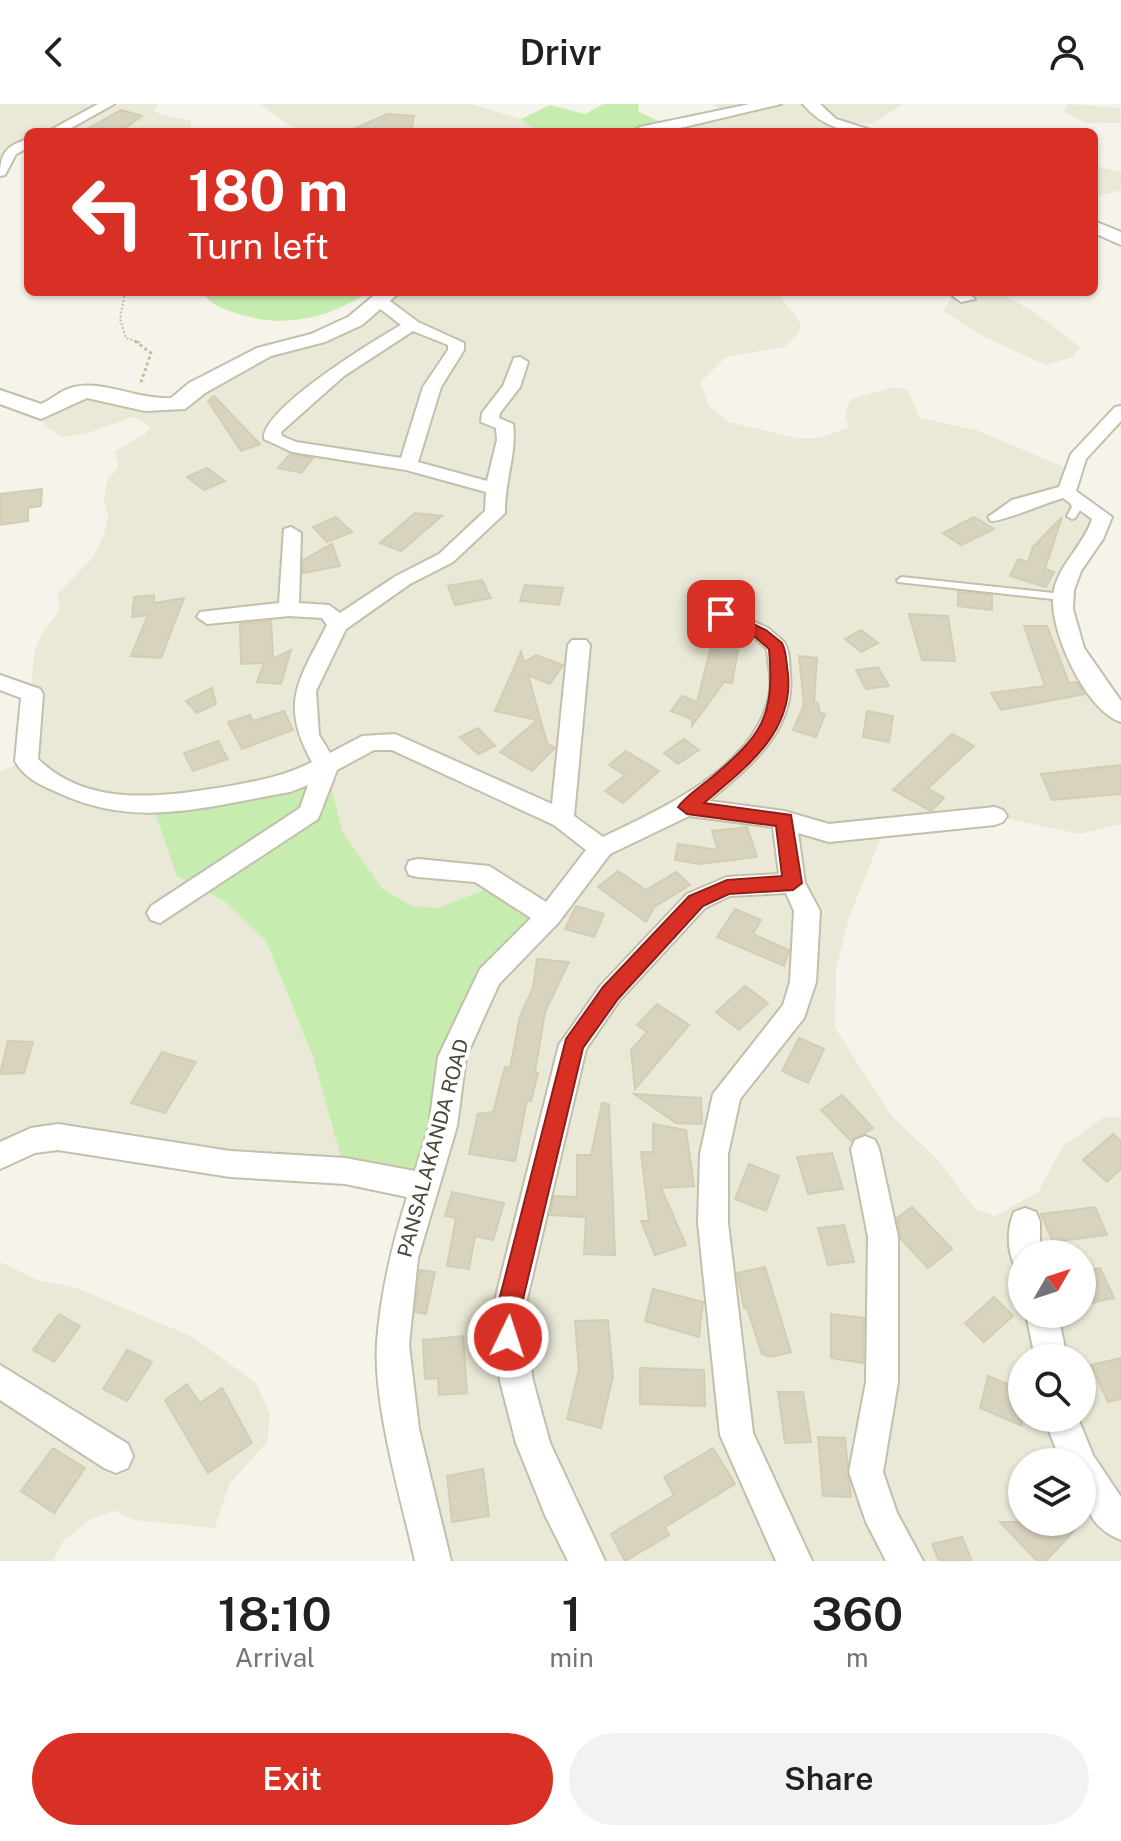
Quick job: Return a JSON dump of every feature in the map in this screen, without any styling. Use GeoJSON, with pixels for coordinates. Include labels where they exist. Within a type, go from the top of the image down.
{"type":"FeatureCollection","features":[{"type":"Feature","properties":{"kind":"street"},"geometry":{"type":"LineString","coordinates":[[62,128],[108,104]]}},
{"type":"Feature","properties":{"kind":"street"},"geometry":{"type":"LineString","coordinates":[[811,104],[830,122],[843,128]]}},
{"type":"Feature","properties":{"kind":"street"},"geometry":{"type":"LineString","coordinates":[[658,128],[762,105]]}},
{"type":"Feature","properties":{"kind":"street"},"geometry":{"type":"LineString","coordinates":[[0,146],[24,145]]}},
{"type":"Feature","properties":{"kind":"street"},"geometry":{"type":"LineString","coordinates":[[0,172],[10,152],[24,145]]}},
{"type":"Feature","properties":{"kind":"street"},"geometry":{"type":"LineString","coordinates":[[1098,228],[1121,239]]}},
{"type":"Feature","properties":{"kind":"street"},"geometry":{"type":"LineString","coordinates":[[0,396],[41,412],[78,391],[109,394],[126,401],[177,404],[197,388],[264,352],[331,333],[385,297],[412,325],[456,343],[456,350],[432,387],[408,465]]}},
{"type":"Feature","properties":{"kind":"street"},"geometry":{"type":"LineString","coordinates":[[412,325],[335,371],[306,394],[272,431],[273,439],[292,447],[408,465],[495,489]]}},
{"type":"Feature","properties":{"kind":"street"},"geometry":{"type":"LineString","coordinates":[[160,913],[310,813],[326,767],[308,735],[305,691],[337,625],[403,580],[446,558],[495,513],[495,489],[506,440],[504,424],[490,422],[491,413],[511,387],[520,362]]}},
{"type":"Feature","properties":{"kind":"street"},"geometry":{"type":"LineString","coordinates":[[1071,502],[1077,458],[1121,411]]}},
{"type":"Feature","properties":{"kind":"street"},"geometry":{"type":"LineString","coordinates":[[998,517],[1019,504],[1071,502],[1102,517],[1098,534],[1071,570],[1062,597],[1063,617],[1072,645],[1095,685],[1121,714]]}},
{"type":"Feature","properties":{"kind":"street"},"geometry":{"type":"LineString","coordinates":[[289,609],[291,533]]}},
{"type":"Feature","properties":{"kind":"street"},"geometry":{"type":"LineString","coordinates":[[207,617],[289,609],[329,612],[337,625]]}},
{"type":"Feature","properties":{"kind":"street","name":"PANSALAKANDA ROAD"},"geometry":{"type":"LineString","coordinates":[[433,1561],[402,1429],[393,1345],[403,1258],[443,1126],[452,1057],[489,977],[549,916],[601,848],[687,807],[747,757],[769,728],[781,691],[777,647],[761,633],[721,614]]}},
{"type":"Feature","properties":{"kind":"street"},"geometry":{"type":"LineString","coordinates":[[562,819],[579,645]]}},
{"type":"Feature","properties":{"kind":"street"},"geometry":{"type":"LineString","coordinates":[[0,682],[32,694],[26,761],[39,774],[97,801],[153,807],[290,784],[370,742],[395,742],[562,819],[601,848]]}},
{"type":"Feature","properties":{"kind":"street"},"geometry":{"type":"LineString","coordinates":[[687,807],[784,820],[829,833],[995,816]]}},
{"type":"Feature","properties":{"kind":"street"},"geometry":{"type":"LineString","coordinates":[[784,820],[793,883],[807,911],[803,982],[795,1010],[727,1094],[714,1154],[713,1223],[737,1435],[794,1561]]}},
{"type":"Feature","properties":{"kind":"street"},"geometry":{"type":"LineString","coordinates":[[418,868],[480,873],[549,916]]}},
{"type":"Feature","properties":{"kind":"street"},"geometry":{"type":"LineString","coordinates":[[587,1561],[568,1529],[523,1421],[510,1357],[507,1316],[573,1045],[610,993],[696,901],[727,887],[793,883]]}},
{"type":"Feature","properties":{"kind":"street"},"geometry":{"type":"LineString","coordinates":[[0,1156],[31,1141],[58,1137],[230,1164],[345,1171],[425,1187]]}},
{"type":"Feature","properties":{"kind":"street"},"geometry":{"type":"LineString","coordinates":[[865,1149],[883,1237],[882,1382],[866,1472],[883,1522],[905,1561]]}},
{"type":"Feature","properties":{"kind":"street"},"geometry":{"type":"LineString","coordinates":[[1025,1222],[1025,1240]]}},
{"type":"Feature","properties":{"kind":"street"},"geometry":{"type":"LineString","coordinates":[[0,1381],[116,1456]]}},
{"type":"Feature","properties":{"kind":"street"},"geometry":{"type":"LineString","coordinates":[[1096,1493],[1121,1523]]}},
{"type":"Feature","properties":{"kind":"lane"},"geometry":{"type":"LineString","coordinates":[[902,580],[1062,597]]}},
{"type":"Feature","properties":{"kind":"path"},"geometry":{"type":"LineString","coordinates":[[124,296],[120,319],[126,338],[143,344],[151,353],[138,394],[126,401]]}},
{"type":"Feature","properties":{"kind":"shaded area"},"geometry":{"type":"Polygon","coordinates":[[[0,104],[158,104],[154,111],[162,115],[191,120],[191,128],[24,128],[24,148],[10,152],[0,172],[0,104]]]}},
{"type":"Feature","properties":{"kind":"shaded area"},"geometry":{"type":"Polygon","coordinates":[[[260,104],[471,104],[521,119],[532,128],[293,128],[260,104]]]}},
{"type":"Feature","properties":{"kind":"shaded area"},"geometry":{"type":"Polygon","coordinates":[[[712,104],[903,104],[873,124],[850,123],[848,128],[660,128],[730,114],[712,104]]]}},
{"type":"Feature","properties":{"kind":"shaded area"},"geometry":{"type":"Polygon","coordinates":[[[1068,104],[1120,108],[1121,123],[1085,123],[1063,111],[1068,104]]]}},
{"type":"Feature","properties":{"kind":"shaded area"},"geometry":{"type":"Polygon","coordinates":[[[1098,167],[1121,172],[1121,190],[1098,196],[1098,167]]]}},
{"type":"Feature","properties":{"kind":"shaded area"},"geometry":{"type":"Polygon","coordinates":[[[384,296],[782,296],[801,324],[798,334],[784,347],[726,357],[701,382],[708,405],[729,422],[796,438],[818,438],[849,428],[845,413],[851,399],[894,387],[908,390],[920,418],[976,430],[1071,470],[1067,491],[1102,517],[1084,553],[1063,617],[1121,714],[1121,824],[1080,834],[995,816],[885,828],[848,920],[836,969],[835,1028],[891,1115],[938,1160],[975,1209],[995,1216],[1038,1192],[1063,1146],[1104,1117],[1121,1118],[1121,1561],[433,1561],[393,1345],[486,889],[438,908],[412,906],[382,888],[343,833],[326,767],[177,876],[224,901],[266,941],[312,1054],[345,1171],[58,1137],[0,1156],[0,771],[26,761],[34,652],[44,629],[56,616],[60,605],[57,595],[93,557],[104,535],[108,515],[104,500],[107,480],[118,468],[115,451],[148,432],[150,427],[133,417],[85,434],[62,437],[45,426],[39,414],[71,394],[163,405],[246,363],[318,338],[384,296]]]}},
{"type":"Feature","properties":{"kind":"shaded area"},"geometry":{"type":"Polygon","coordinates":[[[952,296],[1006,296],[1034,312],[1080,347],[1073,357],[1046,365],[986,338],[943,311],[952,296]]]}},
{"type":"Feature","properties":{"kind":"shaded area"},"geometry":{"type":"Polygon","coordinates":[[[0,1262],[37,1280],[74,1287],[193,1337],[256,1383],[270,1414],[267,1442],[230,1483],[215,1528],[134,1520],[115,1511],[93,1518],[64,1540],[53,1561],[0,1561],[0,1262]]]}},
{"type":"Feature","properties":{"kind":"green space"},"geometry":{"type":"Polygon","coordinates":[[[603,104],[638,104],[639,112],[667,125],[655,128],[532,128],[521,119],[550,105],[585,114],[603,104]]]}},
{"type":"Feature","properties":{"kind":"green space"},"geometry":{"type":"Polygon","coordinates":[[[206,296],[362,296],[323,314],[274,321],[223,309],[206,296]]]}},
{"type":"Feature","properties":{"kind":"green space"},"geometry":{"type":"Polygon","coordinates":[[[326,767],[343,833],[382,888],[412,906],[438,908],[486,889],[549,916],[489,977],[425,1187],[345,1171],[312,1054],[266,941],[224,901],[177,876],[153,807],[326,767]]]}},
{"type":"Feature","properties":{"kind":"building"},"geometry":{"type":"Polygon","coordinates":[[[121,110],[142,116],[126,128],[89,128],[121,110]]]}},
{"type":"Feature","properties":{"kind":"building"},"geometry":{"type":"Polygon","coordinates":[[[388,114],[414,116],[412,128],[355,128],[388,114]]]}},
{"type":"Feature","properties":{"kind":"building"},"geometry":{"type":"Polygon","coordinates":[[[214,396],[260,444],[241,451],[208,401],[214,396]]]}},
{"type":"Feature","properties":{"kind":"building"},"geometry":{"type":"Polygon","coordinates":[[[290,454],[313,458],[301,473],[278,468],[290,454]]]}},
{"type":"Feature","properties":{"kind":"building"},"geometry":{"type":"Polygon","coordinates":[[[207,468],[225,481],[204,490],[187,477],[207,468]]]}},
{"type":"Feature","properties":{"kind":"building"},"geometry":{"type":"Polygon","coordinates":[[[42,489],[41,506],[28,508],[28,521],[0,525],[0,494],[42,489]]]}},
{"type":"Feature","properties":{"kind":"building"},"geometry":{"type":"Polygon","coordinates":[[[415,513],[442,516],[401,551],[380,543],[415,513]]]}},
{"type":"Feature","properties":{"kind":"building"},"geometry":{"type":"Polygon","coordinates":[[[336,517],[352,532],[327,542],[313,527],[336,517]]]}},
{"type":"Feature","properties":{"kind":"building"},"geometry":{"type":"Polygon","coordinates":[[[974,517],[994,529],[961,545],[943,533],[974,517]]]}},
{"type":"Feature","properties":{"kind":"building"},"geometry":{"type":"Polygon","coordinates":[[[1062,517],[1045,569],[1054,572],[1046,587],[1010,576],[1018,559],[1028,562],[1033,547],[1062,517]]]}},
{"type":"Feature","properties":{"kind":"building"},"geometry":{"type":"Polygon","coordinates":[[[332,544],[340,566],[303,573],[303,560],[332,544]]]}},
{"type":"Feature","properties":{"kind":"building"},"geometry":{"type":"Polygon","coordinates":[[[482,580],[491,598],[455,605],[448,586],[482,580]]]}},
{"type":"Feature","properties":{"kind":"building"},"geometry":{"type":"Polygon","coordinates":[[[525,585],[563,588],[559,605],[520,601],[525,585]]]}},
{"type":"Feature","properties":{"kind":"building"},"geometry":{"type":"Polygon","coordinates":[[[958,592],[992,595],[992,610],[958,606],[958,592]]]}},
{"type":"Feature","properties":{"kind":"building"},"geometry":{"type":"Polygon","coordinates":[[[154,595],[154,603],[184,598],[161,658],[131,656],[148,615],[132,617],[134,597],[154,595]]]}},
{"type":"Feature","properties":{"kind":"building"},"geometry":{"type":"Polygon","coordinates":[[[909,614],[948,616],[955,661],[922,660],[909,614]]]}},
{"type":"Feature","properties":{"kind":"building"},"geometry":{"type":"Polygon","coordinates":[[[271,621],[273,659],[291,650],[281,684],[257,682],[264,663],[241,664],[240,624],[271,621]]]}},
{"type":"Feature","properties":{"kind":"building"},"geometry":{"type":"Polygon","coordinates":[[[1024,626],[1047,626],[1069,683],[1077,682],[1085,694],[1001,710],[991,693],[1045,686],[1024,626]]]}},
{"type":"Feature","properties":{"kind":"building"},"geometry":{"type":"Polygon","coordinates":[[[861,630],[878,643],[861,652],[845,639],[861,630]]]}},
{"type":"Feature","properties":{"kind":"building"},"geometry":{"type":"Polygon","coordinates":[[[712,643],[738,650],[732,683],[724,682],[692,726],[692,719],[671,711],[682,696],[697,702],[712,643]]]}},
{"type":"Feature","properties":{"kind":"building"},"geometry":{"type":"Polygon","coordinates":[[[521,652],[524,662],[536,655],[563,665],[550,684],[528,675],[547,743],[555,748],[532,771],[500,752],[537,720],[495,711],[521,652]]]}},
{"type":"Feature","properties":{"kind":"building"},"geometry":{"type":"Polygon","coordinates":[[[799,656],[817,658],[814,702],[818,703],[820,713],[825,714],[816,737],[793,730],[804,705],[799,656]]]}},
{"type":"Feature","properties":{"kind":"building"},"geometry":{"type":"Polygon","coordinates":[[[878,667],[889,686],[866,689],[856,670],[878,667]]]}},
{"type":"Feature","properties":{"kind":"building"},"geometry":{"type":"Polygon","coordinates":[[[212,688],[216,704],[197,713],[186,701],[212,688]]]}},
{"type":"Feature","properties":{"kind":"building"},"geometry":{"type":"Polygon","coordinates":[[[284,711],[293,730],[242,749],[228,722],[250,715],[253,721],[284,711]]]}},
{"type":"Feature","properties":{"kind":"building"},"geometry":{"type":"Polygon","coordinates":[[[867,711],[893,716],[889,742],[863,737],[867,711]]]}},
{"type":"Feature","properties":{"kind":"building"},"geometry":{"type":"Polygon","coordinates":[[[478,728],[495,746],[478,754],[460,737],[478,728]]]}},
{"type":"Feature","properties":{"kind":"building"},"geometry":{"type":"Polygon","coordinates":[[[952,734],[974,746],[928,788],[944,798],[931,811],[893,790],[952,734]]]}},
{"type":"Feature","properties":{"kind":"building"},"geometry":{"type":"Polygon","coordinates":[[[684,739],[699,750],[678,764],[664,753],[684,739]]]}},
{"type":"Feature","properties":{"kind":"building"},"geometry":{"type":"Polygon","coordinates":[[[218,741],[228,759],[193,771],[184,753],[218,741]]]}},
{"type":"Feature","properties":{"kind":"building"},"geometry":{"type":"Polygon","coordinates":[[[626,751],[659,771],[623,803],[605,791],[625,775],[609,765],[626,751]]]}},
{"type":"Feature","properties":{"kind":"building"},"geometry":{"type":"Polygon","coordinates":[[[1121,765],[1121,794],[1052,800],[1041,774],[1121,765]]]}},
{"type":"Feature","properties":{"kind":"building"},"geometry":{"type":"Polygon","coordinates":[[[747,827],[757,857],[700,864],[675,860],[678,844],[718,850],[712,831],[747,827]]]}},
{"type":"Feature","properties":{"kind":"building"},"geometry":{"type":"Polygon","coordinates":[[[618,871],[646,890],[676,872],[690,885],[654,907],[646,922],[598,887],[618,871]]]}},
{"type":"Feature","properties":{"kind":"building"},"geometry":{"type":"Polygon","coordinates":[[[576,906],[604,914],[594,937],[565,929],[576,906]]]}},
{"type":"Feature","properties":{"kind":"building"},"geometry":{"type":"Polygon","coordinates":[[[735,909],[761,920],[753,934],[789,950],[784,966],[717,937],[735,909]]]}},
{"type":"Feature","properties":{"kind":"building"},"geometry":{"type":"Polygon","coordinates":[[[537,959],[569,962],[545,1012],[535,1072],[538,1073],[531,1101],[527,1100],[515,1161],[469,1154],[478,1114],[493,1112],[505,1067],[510,1068],[520,1016],[533,988],[537,959]]]}},
{"type":"Feature","properties":{"kind":"building"},"geometry":{"type":"Polygon","coordinates":[[[745,986],[768,1003],[739,1030],[716,1012],[745,986]]]}},
{"type":"Feature","properties":{"kind":"building"},"geometry":{"type":"Polygon","coordinates":[[[657,1004],[689,1025],[635,1089],[631,1050],[647,1032],[637,1025],[657,1004]]]}},
{"type":"Feature","properties":{"kind":"building"},"geometry":{"type":"Polygon","coordinates":[[[799,1038],[824,1049],[808,1083],[782,1071],[799,1038]]]}},
{"type":"Feature","properties":{"kind":"building"},"geometry":{"type":"Polygon","coordinates":[[[8,1041],[33,1042],[24,1073],[0,1074],[8,1041]]]}},
{"type":"Feature","properties":{"kind":"building"},"geometry":{"type":"Polygon","coordinates":[[[162,1052],[196,1062],[165,1113],[131,1103],[162,1052]]]}},
{"type":"Feature","properties":{"kind":"building"},"geometry":{"type":"Polygon","coordinates":[[[634,1094],[701,1098],[702,1124],[676,1123],[634,1094]]]}},
{"type":"Feature","properties":{"kind":"building"},"geometry":{"type":"Polygon","coordinates":[[[842,1095],[873,1128],[851,1141],[821,1110],[842,1095]]]}},
{"type":"Feature","properties":{"kind":"building"},"geometry":{"type":"Polygon","coordinates":[[[602,1103],[609,1104],[615,1255],[584,1254],[586,1217],[550,1215],[554,1196],[577,1197],[577,1155],[591,1155],[602,1103]]]}},
{"type":"Feature","properties":{"kind":"building"},"geometry":{"type":"Polygon","coordinates":[[[653,1124],[686,1130],[694,1186],[661,1188],[686,1245],[655,1255],[641,1221],[649,1221],[641,1152],[653,1152],[653,1124]]]}},
{"type":"Feature","properties":{"kind":"building"},"geometry":{"type":"Polygon","coordinates":[[[1113,1134],[1121,1141],[1121,1169],[1107,1182],[1083,1160],[1113,1134]]]}},
{"type":"Feature","properties":{"kind":"building"},"geometry":{"type":"Polygon","coordinates":[[[832,1153],[843,1189],[808,1194],[797,1157],[832,1153]]]}},
{"type":"Feature","properties":{"kind":"building"},"geometry":{"type":"Polygon","coordinates":[[[749,1164],[779,1176],[766,1211],[735,1199],[749,1164]]]}},
{"type":"Feature","properties":{"kind":"building"},"geometry":{"type":"Polygon","coordinates":[[[452,1192],[504,1203],[493,1240],[475,1236],[469,1269],[447,1266],[456,1218],[445,1216],[452,1192]]]}},
{"type":"Feature","properties":{"kind":"building"},"geometry":{"type":"Polygon","coordinates":[[[912,1207],[952,1249],[928,1268],[901,1239],[897,1218],[912,1207]]]}},
{"type":"Feature","properties":{"kind":"building"},"geometry":{"type":"Polygon","coordinates":[[[1095,1207],[1107,1235],[1052,1240],[1041,1214],[1095,1207]]]}},
{"type":"Feature","properties":{"kind":"building"},"geometry":{"type":"Polygon","coordinates":[[[844,1225],[854,1262],[828,1265],[818,1228],[844,1225]]]}},
{"type":"Feature","properties":{"kind":"building"},"geometry":{"type":"Polygon","coordinates":[[[765,1267],[791,1352],[771,1357],[762,1354],[747,1308],[744,1308],[737,1273],[765,1267]]]}},
{"type":"Feature","properties":{"kind":"building"},"geometry":{"type":"Polygon","coordinates":[[[1100,1268],[1114,1298],[1096,1302],[1096,1269],[1100,1268]]]}},
{"type":"Feature","properties":{"kind":"building"},"geometry":{"type":"Polygon","coordinates":[[[420,1270],[435,1272],[426,1314],[415,1312],[420,1270]]]}},
{"type":"Feature","properties":{"kind":"building"},"geometry":{"type":"Polygon","coordinates":[[[653,1289],[703,1302],[699,1337],[645,1321],[653,1289]]]}},
{"type":"Feature","properties":{"kind":"building"},"geometry":{"type":"Polygon","coordinates":[[[994,1297],[1008,1311],[1008,1320],[984,1342],[965,1323],[994,1297]]]}},
{"type":"Feature","properties":{"kind":"building"},"geometry":{"type":"Polygon","coordinates":[[[59,1314],[80,1326],[54,1362],[33,1350],[59,1314]]]}},
{"type":"Feature","properties":{"kind":"building"},"geometry":{"type":"Polygon","coordinates":[[[831,1314],[864,1318],[863,1363],[831,1358],[831,1314]]]}},
{"type":"Feature","properties":{"kind":"building"},"geometry":{"type":"Polygon","coordinates":[[[608,1320],[613,1376],[601,1428],[567,1419],[579,1370],[575,1321],[608,1320]]]}},
{"type":"Feature","properties":{"kind":"building"},"geometry":{"type":"Polygon","coordinates":[[[463,1336],[467,1393],[439,1395],[438,1378],[425,1379],[423,1340],[463,1336]]]}},
{"type":"Feature","properties":{"kind":"building"},"geometry":{"type":"Polygon","coordinates":[[[127,1350],[152,1362],[127,1401],[103,1389],[127,1350]]]}},
{"type":"Feature","properties":{"kind":"building"},"geometry":{"type":"Polygon","coordinates":[[[1121,1358],[1121,1399],[1108,1402],[1096,1376],[1096,1364],[1121,1358]]]}},
{"type":"Feature","properties":{"kind":"building"},"geometry":{"type":"Polygon","coordinates":[[[640,1368],[704,1370],[705,1406],[640,1404],[640,1368]]]}},
{"type":"Feature","properties":{"kind":"building"},"geometry":{"type":"Polygon","coordinates":[[[988,1376],[1008,1384],[1008,1420],[980,1408],[988,1376]]]}},
{"type":"Feature","properties":{"kind":"building"},"geometry":{"type":"Polygon","coordinates":[[[187,1384],[200,1403],[222,1388],[252,1443],[208,1473],[165,1400],[187,1384]]]}},
{"type":"Feature","properties":{"kind":"building"},"geometry":{"type":"Polygon","coordinates":[[[778,1392],[803,1392],[811,1442],[785,1443],[778,1392]]]}},
{"type":"Feature","properties":{"kind":"building"},"geometry":{"type":"Polygon","coordinates":[[[818,1437],[845,1438],[851,1497],[823,1496],[818,1437]]]}},
{"type":"Feature","properties":{"kind":"building"},"geometry":{"type":"Polygon","coordinates":[[[53,1448],[85,1468],[54,1513],[21,1491],[53,1448]]]}},
{"type":"Feature","properties":{"kind":"building"},"geometry":{"type":"Polygon","coordinates":[[[713,1448],[735,1484],[665,1527],[669,1535],[625,1561],[611,1534],[674,1495],[664,1477],[713,1448]]]}},
{"type":"Feature","properties":{"kind":"building"},"geometry":{"type":"Polygon","coordinates":[[[483,1469],[489,1516],[452,1522],[447,1476],[483,1469]]]}},
{"type":"Feature","properties":{"kind":"building"},"geometry":{"type":"Polygon","coordinates":[[[1013,1536],[1069,1536],[1046,1561],[1037,1561],[1013,1536]]]}},
{"type":"Feature","properties":{"kind":"building"},"geometry":{"type":"Polygon","coordinates":[[[962,1537],[972,1561],[939,1561],[932,1544],[962,1537]]]}},
{"type":"Feature","properties":{"kind":"route"},"geometry":{"type":"LineString","coordinates":[[508,1337],[507,1316],[573,1045],[610,993],[696,901],[727,887],[793,883],[784,820],[687,807],[747,757],[769,728],[781,691],[777,647],[761,633],[721,614]]}}]}
